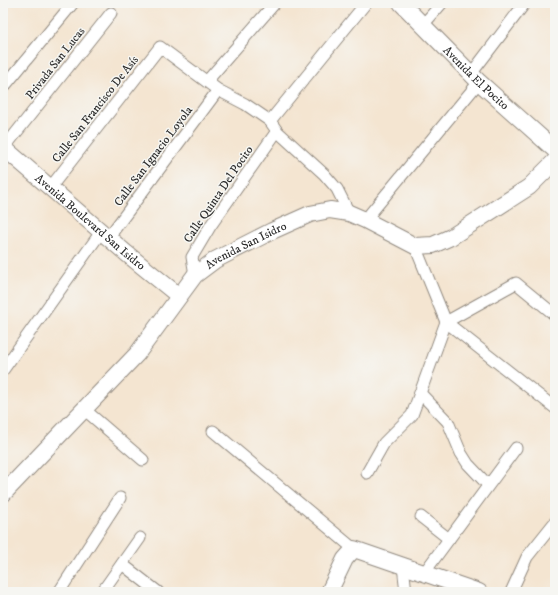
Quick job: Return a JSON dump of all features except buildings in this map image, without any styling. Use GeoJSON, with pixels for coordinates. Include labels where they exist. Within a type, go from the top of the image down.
{"type":"FeatureCollection","features":[{"type":"Feature","properties":{"kind":"main road","name":"Avenida El Pocito"},"geometry":{"type":"LineString","coordinates":[[401,3],[475,78],[555,150]]}},
{"type":"Feature","properties":{"kind":"main road","name":"Avenida Boulevard San Isidro"},"geometry":{"type":"LineString","coordinates":[[4,147],[105,235],[179,296]]}},
{"type":"Feature","properties":{"kind":"main road"},"geometry":{"type":"LineString","coordinates":[[415,246],[433,245],[451,238],[529,187],[555,161]]}},
{"type":"Feature","properties":{"kind":"main road","name":"Avenida San Isidro"},"geometry":{"type":"LineString","coordinates":[[3,494],[137,354],[195,275],[215,260],[272,231],[310,214],[330,210],[349,213],[415,246]]}},
{"type":"Feature","properties":{"kind":"main road"},"geometry":{"type":"LineString","coordinates":[[329,592],[345,559],[354,550],[479,592]]}},
{"type":"Feature","properties":{"kind":"street"},"geometry":{"type":"LineString","coordinates":[[3,88],[73,3]]}},
{"type":"Feature","properties":{"kind":"street"},"geometry":{"type":"LineString","coordinates":[[275,3],[207,81],[218,90],[245,104],[270,121],[277,132],[324,174],[337,189],[349,213]]}},
{"type":"Feature","properties":{"kind":"street"},"geometry":{"type":"LineString","coordinates":[[270,121],[366,3]]}},
{"type":"Feature","properties":{"kind":"street"},"geometry":{"type":"LineString","coordinates":[[423,25],[442,3]]}},
{"type":"Feature","properties":{"kind":"street"},"geometry":{"type":"LineString","coordinates":[[365,220],[475,78],[525,3]]}},
{"type":"Feature","properties":{"kind":"street","name":"Privada San Lucas"},"geometry":{"type":"LineString","coordinates":[[4,147],[110,14]]}},
{"type":"Feature","properties":{"kind":"street","name":"Calle San Francisco De Asís"},"geometry":{"type":"LineString","coordinates":[[50,188],[160,47],[207,81]]}},
{"type":"Feature","properties":{"kind":"street","name":"Calle San Ignacio Loyola"},"geometry":{"type":"LineString","coordinates":[[3,370],[105,235],[218,90]]}},
{"type":"Feature","properties":{"kind":"street","name":"Calle Quinta Del Pocito"},"geometry":{"type":"LineString","coordinates":[[195,275],[192,257],[211,225],[277,132]]}},
{"type":"Feature","properties":{"kind":"street"},"geometry":{"type":"LineString","coordinates":[[415,246],[446,322],[555,408]]}},
{"type":"Feature","properties":{"kind":"street"},"geometry":{"type":"LineString","coordinates":[[367,473],[384,442],[412,415],[446,322],[516,282],[555,316]]}},
{"type":"Feature","properties":{"kind":"street"},"geometry":{"type":"LineString","coordinates":[[420,393],[448,422],[461,453],[468,464],[488,485]]}},
{"type":"Feature","properties":{"kind":"street"},"geometry":{"type":"LineString","coordinates":[[85,410],[143,460]]}},
{"type":"Feature","properties":{"kind":"street"},"geometry":{"type":"LineString","coordinates":[[213,431],[354,550]]}},
{"type":"Feature","properties":{"kind":"street"},"geometry":{"type":"LineString","coordinates":[[424,573],[516,448]]}},
{"type":"Feature","properties":{"kind":"street"},"geometry":{"type":"LineString","coordinates":[[60,592],[120,498]]}},
{"type":"Feature","properties":{"kind":"street"},"geometry":{"type":"LineString","coordinates":[[421,517],[449,539]]}},
{"type":"Feature","properties":{"kind":"street"},"geometry":{"type":"LineString","coordinates":[[511,592],[527,557],[555,522]]}},
{"type":"Feature","properties":{"kind":"street"},"geometry":{"type":"LineString","coordinates":[[102,592],[140,538]]}},
{"type":"Feature","properties":{"kind":"street"},"geometry":{"type":"LineString","coordinates":[[122,564],[158,592]]}},
{"type":"Feature","properties":{"kind":"street"},"geometry":{"type":"LineString","coordinates":[[403,566],[406,592]]}}]}
